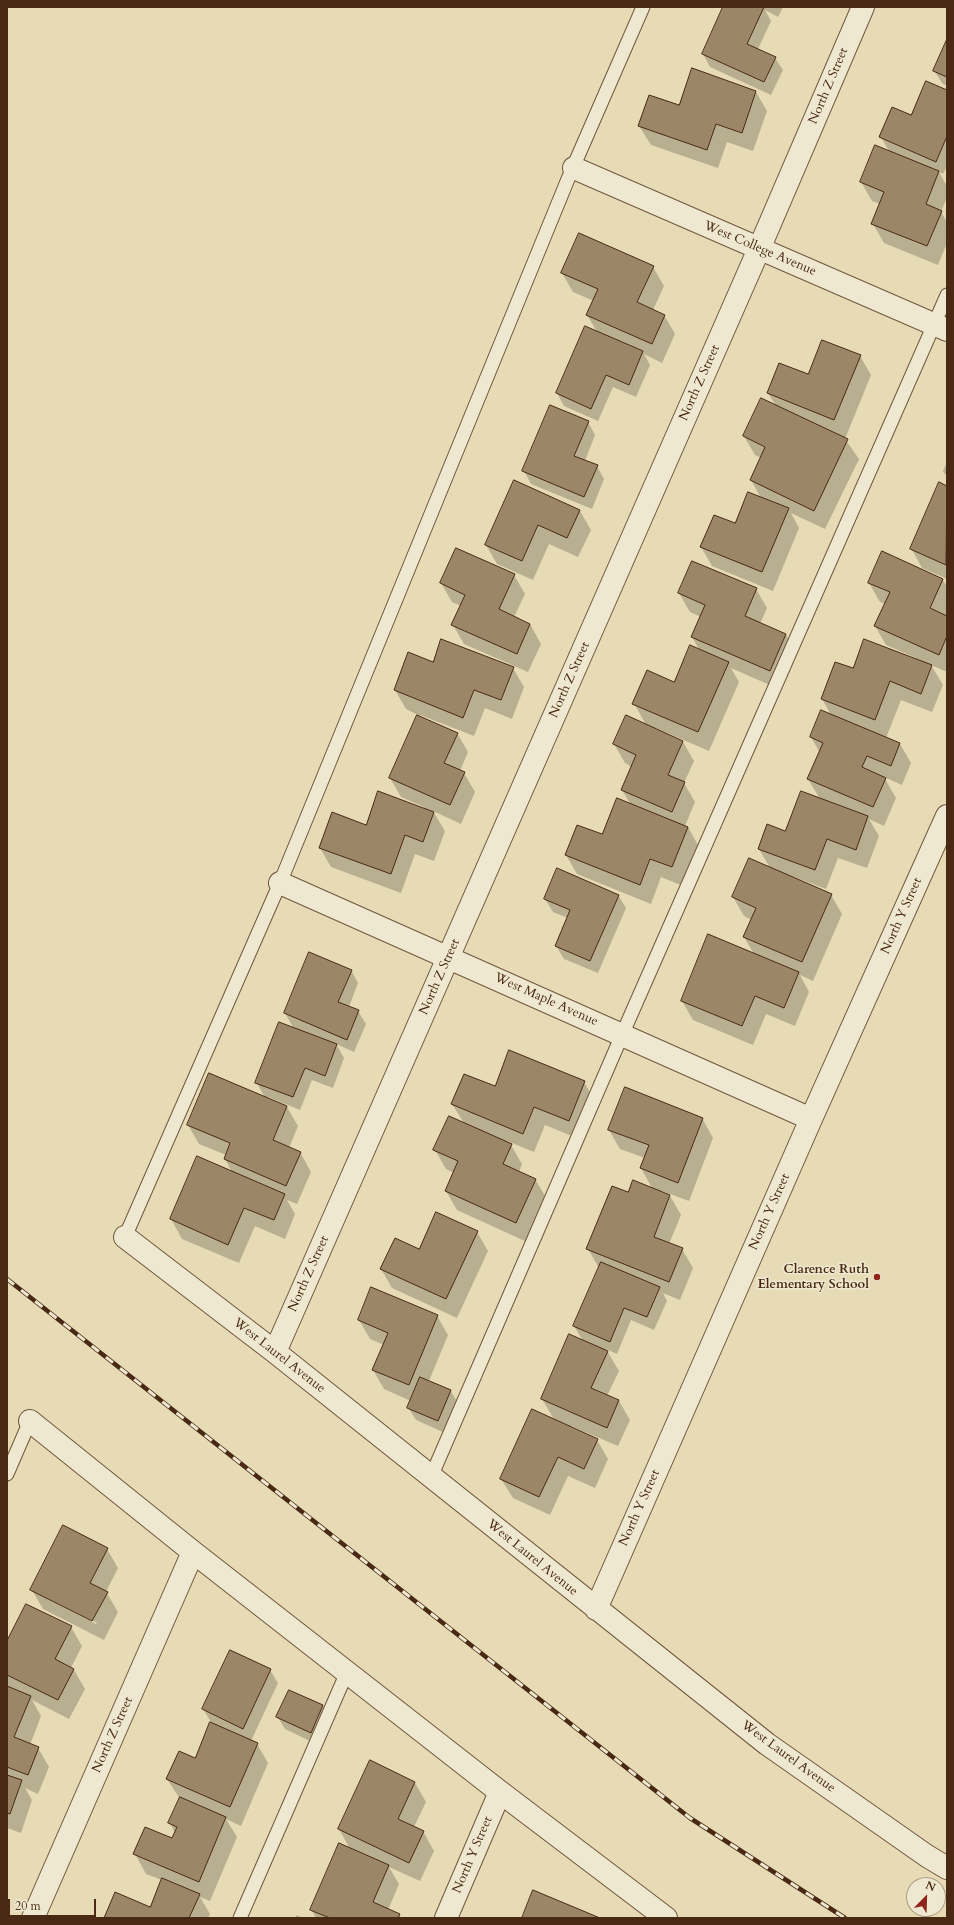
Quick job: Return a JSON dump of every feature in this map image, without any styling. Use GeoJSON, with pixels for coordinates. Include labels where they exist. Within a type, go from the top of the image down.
{"type":"FeatureCollection","features":[{"type":"Feature","properties":{"kind":"street","name":"North Z Street"},"geometry":{"type":"LineString","coordinates":[[275,1352],[759,249],[863,7]]}},
{"type":"Feature","properties":{"kind":"street","name":"West College Avenue"},"geometry":{"type":"LineString","coordinates":[[574,168],[941,327]]}},
{"type":"Feature","properties":{"kind":"street","name":"North Y Street"},"geometry":{"type":"LineString","coordinates":[[596,1609],[811,1119],[947,816]]}},
{"type":"Feature","properties":{"kind":"street","name":"West Maple Avenue"},"geometry":{"type":"LineString","coordinates":[[280,883],[811,1119]]}},
{"type":"Feature","properties":{"kind":"street","name":"West Laurel Avenue"},"geometry":{"type":"LineString","coordinates":[[125,1237],[275,1352],[767,1744],[947,1868]]}},
{"type":"Feature","properties":{"kind":"street"},"geometry":{"type":"LineString","coordinates":[[30,1421],[193,1552],[500,1792],[663,1917]]}},
{"type":"Feature","properties":{"kind":"street","name":"North Z Street"},"geometry":{"type":"LineString","coordinates":[[33,1918],[193,1552]]}},
{"type":"Feature","properties":{"kind":"street","name":"North Y Street"},"geometry":{"type":"LineString","coordinates":[[446,1918],[500,1792]]}},
{"type":"Feature","properties":{"kind":"lane"},"geometry":{"type":"LineString","coordinates":[[125,1237],[280,883],[574,168],[643,7]]}},
{"type":"Feature","properties":{"kind":"lane"},"geometry":{"type":"LineString","coordinates":[[431,1477],[622,1034],[941,327],[947,295]]}},
{"type":"Feature","properties":{"kind":"lane"},"geometry":{"type":"LineString","coordinates":[[7,1474],[30,1421]]}},
{"type":"Feature","properties":{"kind":"lane"},"geometry":{"type":"LineString","coordinates":[[240,1918],[347,1672]]}},
{"type":"Feature","properties":{"kind":"building"},"geometry":{"type":"Polygon","coordinates":[[[723,7],[764,7],[747,44],[776,57],[764,82],[702,54],[723,7]]]}},
{"type":"Feature","properties":{"kind":"building"},"geometry":{"type":"Polygon","coordinates":[[[947,39],[947,77],[933,71],[947,39]]]}},
{"type":"Feature","properties":{"kind":"building"},"geometry":{"type":"Polygon","coordinates":[[[692,68],[756,91],[742,133],[716,124],[707,150],[638,126],[649,95],[679,105],[692,68]]]}},
{"type":"Feature","properties":{"kind":"building"},"geometry":{"type":"Polygon","coordinates":[[[926,81],[947,90],[947,136],[936,162],[879,137],[892,107],[911,115],[926,81]]]}},
{"type":"Feature","properties":{"kind":"building"},"geometry":{"type":"Polygon","coordinates":[[[875,145],[939,171],[926,204],[942,211],[927,246],[871,224],[884,192],[860,182],[875,145]]]}},
{"type":"Feature","properties":{"kind":"building"},"geometry":{"type":"Polygon","coordinates":[[[579,233],[654,266],[637,302],[665,315],[652,344],[586,315],[598,289],[561,273],[579,233]]]}},
{"type":"Feature","properties":{"kind":"building"},"geometry":{"type":"Polygon","coordinates":[[[585,326],[643,351],[629,385],[606,375],[591,409],[556,393],[585,326]]]}},
{"type":"Feature","properties":{"kind":"building"},"geometry":{"type":"Polygon","coordinates":[[[822,340],[861,355],[834,420],[767,393],[779,363],[808,374],[822,340]]]}},
{"type":"Feature","properties":{"kind":"building"},"geometry":{"type":"Polygon","coordinates":[[[761,398],[848,439],[814,511],[750,480],[765,447],[743,436],[761,398]]]}},
{"type":"Feature","properties":{"kind":"building"},"geometry":{"type":"Polygon","coordinates":[[[550,405],[589,421],[574,456],[598,465],[584,497],[522,471],[550,405]]]}},
{"type":"Feature","properties":{"kind":"building"},"geometry":{"type":"Polygon","coordinates":[[[514,480],[580,510],[567,538],[538,525],[522,561],[485,545],[514,480]]]}},
{"type":"Feature","properties":{"kind":"building"},"geometry":{"type":"Polygon","coordinates":[[[939,482],[947,486],[946,565],[910,549],[939,482]]]}},
{"type":"Feature","properties":{"kind":"building"},"geometry":{"type":"Polygon","coordinates":[[[748,492],[789,508],[762,572],[700,547],[714,515],[735,523],[748,492]]]}},
{"type":"Feature","properties":{"kind":"building"},"geometry":{"type":"Polygon","coordinates":[[[456,548],[515,574],[499,609],[530,624],[517,654],[451,625],[465,595],[440,583],[456,548]]]}},
{"type":"Feature","properties":{"kind":"building"},"geometry":{"type":"Polygon","coordinates":[[[882,551],[943,579],[930,608],[947,616],[947,636],[939,655],[874,626],[890,592],[868,583],[882,551]]]}},
{"type":"Feature","properties":{"kind":"building"},"geometry":{"type":"Polygon","coordinates":[[[692,561],[757,588],[745,616],[786,634],[770,671],[691,637],[705,605],[678,593],[692,561]]]}},
{"type":"Feature","properties":{"kind":"building"},"geometry":{"type":"Polygon","coordinates":[[[441,639],[514,667],[501,700],[474,690],[463,718],[394,690],[408,652],[433,662],[441,639]]]}},
{"type":"Feature","properties":{"kind":"building"},"geometry":{"type":"Polygon","coordinates":[[[864,639],[932,665],[921,694],[890,681],[875,720],[821,699],[835,662],[853,668],[864,639]]]}},
{"type":"Feature","properties":{"kind":"building"},"geometry":{"type":"Polygon","coordinates":[[[690,645],[729,662],[698,732],[632,704],[647,670],[674,682],[690,645]]]}},
{"type":"Feature","properties":{"kind":"building"},"geometry":{"type":"Polygon","coordinates":[[[821,710],[900,743],[891,766],[867,756],[862,767],[886,778],[873,807],[807,779],[823,743],[810,737],[821,710]]]}},
{"type":"Feature","properties":{"kind":"building"},"geometry":{"type":"Polygon","coordinates":[[[417,715],[458,733],[444,763],[465,772],[450,805],[389,778],[417,715]]]}},
{"type":"Feature","properties":{"kind":"building"},"geometry":{"type":"Polygon","coordinates":[[[626,715],[683,741],[668,775],[685,782],[672,812],[621,790],[636,755],[613,744],[626,715]]]}},
{"type":"Feature","properties":{"kind":"building"},"geometry":{"type":"Polygon","coordinates":[[[378,791],[434,812],[423,842],[405,835],[391,874],[319,848],[332,812],[366,825],[378,791]]]}},
{"type":"Feature","properties":{"kind":"building"},"geometry":{"type":"Polygon","coordinates":[[[801,791],[868,816],[856,850],[827,839],[815,870],[758,849],[767,824],[785,831],[801,791]]]}},
{"type":"Feature","properties":{"kind":"building"},"geometry":{"type":"Polygon","coordinates":[[[617,798],[688,827],[672,867],[650,859],[640,885],[565,855],[577,825],[602,834],[617,798]]]}},
{"type":"Feature","properties":{"kind":"building"},"geometry":{"type":"Polygon","coordinates":[[[749,858],[832,894],[802,962],[743,937],[756,908],[732,897],[749,858]]]}},
{"type":"Feature","properties":{"kind":"building"},"geometry":{"type":"Polygon","coordinates":[[[557,868],[619,895],[590,961],[555,946],[570,910],[544,899],[557,868]]]}},
{"type":"Feature","properties":{"kind":"building"},"geometry":{"type":"Polygon","coordinates":[[[708,934],[799,972],[784,1008],[755,996],[742,1026],[681,1001],[708,934]]]}},
{"type":"Feature","properties":{"kind":"building"},"geometry":{"type":"Polygon","coordinates":[[[309,952],[352,970],[338,1002],[359,1010],[347,1040],[284,1013],[309,952]]]}},
{"type":"Feature","properties":{"kind":"building"},"geometry":{"type":"Polygon","coordinates":[[[279,1022],[337,1044],[325,1076],[305,1068],[293,1097],[255,1083],[279,1022]]]}},
{"type":"Feature","properties":{"kind":"building"},"geometry":{"type":"Polygon","coordinates":[[[509,1050],[585,1081],[569,1121],[534,1107],[523,1134],[451,1104],[464,1074],[495,1086],[509,1050]]]}},
{"type":"Feature","properties":{"kind":"building"},"geometry":{"type":"Polygon","coordinates":[[[209,1073],[287,1106],[273,1140],[301,1152],[286,1186],[224,1159],[230,1143],[187,1125],[209,1073]]]}},
{"type":"Feature","properties":{"kind":"building"},"geometry":{"type":"Polygon","coordinates":[[[625,1087],[703,1118],[678,1183],[640,1168],[649,1145],[608,1130],[625,1087]]]}},
{"type":"Feature","properties":{"kind":"building"},"geometry":{"type":"Polygon","coordinates":[[[449,1116],[512,1144],[503,1164],[536,1179],[516,1223],[445,1191],[458,1161],[433,1150],[449,1116]]]}},
{"type":"Feature","properties":{"kind":"building"},"geometry":{"type":"Polygon","coordinates":[[[197,1156],[285,1194],[274,1220],[244,1208],[228,1245],[170,1219],[197,1156]]]}},
{"type":"Feature","properties":{"kind":"building"},"geometry":{"type":"Polygon","coordinates":[[[633,1180],[670,1195],[654,1237],[683,1248],[669,1282],[586,1249],[612,1186],[628,1192],[633,1180]]]}},
{"type":"Feature","properties":{"kind":"building"},"geometry":{"type":"Polygon","coordinates":[[[436,1212],[478,1231],[446,1299],[380,1269],[395,1238],[419,1249],[436,1212]]]}},
{"type":"Feature","properties":{"kind":"building"},"geometry":{"type":"Polygon","coordinates":[[[601,1262],[660,1287],[647,1317],[624,1308],[610,1342],[573,1326],[601,1262]]]}},
{"type":"Feature","properties":{"kind":"building"},"geometry":{"type":"Polygon","coordinates":[[[371,1287],[438,1315],[409,1385],[372,1370],[388,1333],[358,1320],[371,1287]]]}},
{"type":"Feature","properties":{"kind":"building"},"geometry":{"type":"Polygon","coordinates":[[[569,1334],[608,1351],[591,1388],[619,1400],[607,1428],[541,1399],[569,1334]]]}},
{"type":"Feature","properties":{"kind":"building"},"geometry":{"type":"Polygon","coordinates":[[[420,1377],[451,1390],[438,1421],[407,1408],[420,1377]]]}},
{"type":"Feature","properties":{"kind":"building"},"geometry":{"type":"Polygon","coordinates":[[[532,1409],[598,1439],[584,1469],[558,1457],[539,1497],[500,1479],[532,1409]]]}},
{"type":"Feature","properties":{"kind":"building"},"geometry":{"type":"Polygon","coordinates":[[[63,1525],[108,1548],[90,1583],[108,1592],[92,1621],[30,1590],[63,1525]]]}},
{"type":"Feature","properties":{"kind":"building"},"geometry":{"type":"Polygon","coordinates":[[[26,1604],[72,1626],[55,1659],[74,1669],[58,1700],[7,1675],[7,1641],[26,1604]]]}},
{"type":"Feature","properties":{"kind":"building"},"geometry":{"type":"Polygon","coordinates":[[[230,1650],[271,1669],[243,1729],[202,1709],[230,1650]]]}},
{"type":"Feature","properties":{"kind":"building"},"geometry":{"type":"Polygon","coordinates":[[[7,1686],[31,1696],[14,1737],[39,1747],[28,1775],[7,1767],[7,1686]]]}},
{"type":"Feature","properties":{"kind":"building"},"geometry":{"type":"Polygon","coordinates":[[[289,1690],[323,1705],[311,1733],[276,1717],[289,1690]]]}},
{"type":"Feature","properties":{"kind":"building"},"geometry":{"type":"Polygon","coordinates":[[[210,1722],[258,1743],[230,1807],[166,1779],[179,1751],[195,1758],[210,1722]]]}},
{"type":"Feature","properties":{"kind":"building"},"geometry":{"type":"Polygon","coordinates":[[[370,1760],[415,1782],[398,1819],[424,1831],[409,1863],[338,1829],[370,1760]]]}},
{"type":"Feature","properties":{"kind":"building"},"geometry":{"type":"Polygon","coordinates":[[[7,1775],[22,1780],[10,1814],[7,1813],[7,1775]]]}},
{"type":"Feature","properties":{"kind":"building"},"geometry":{"type":"Polygon","coordinates":[[[180,1797],[226,1817],[199,1882],[133,1854],[145,1827],[172,1838],[177,1827],[168,1823],[180,1797]]]}},
{"type":"Feature","properties":{"kind":"building"},"geometry":{"type":"Polygon","coordinates":[[[339,1843],[389,1865],[373,1902],[400,1914],[398,1918],[330,1918],[310,1910],[339,1843]]]}},
{"type":"Feature","properties":{"kind":"building"},"geometry":{"type":"Polygon","coordinates":[[[162,1878],[200,1894],[189,1918],[104,1918],[115,1892],[150,1907],[162,1878]]]}},
{"type":"Feature","properties":{"kind":"building"},"geometry":{"type":"Polygon","coordinates":[[[533,1890],[600,1918],[522,1918],[533,1890]]]}},
{"type":"Feature","properties":{"kind":"railway"},"geometry":{"type":"LineString","coordinates":[[7,1279],[690,1818],[845,1918]]}},
{"type":"Feature","properties":{"kind":"place","name":"Clarence Ruth Elementary School"},"geometry":{"type":"Point","coordinates":[877,1277]}}]}
